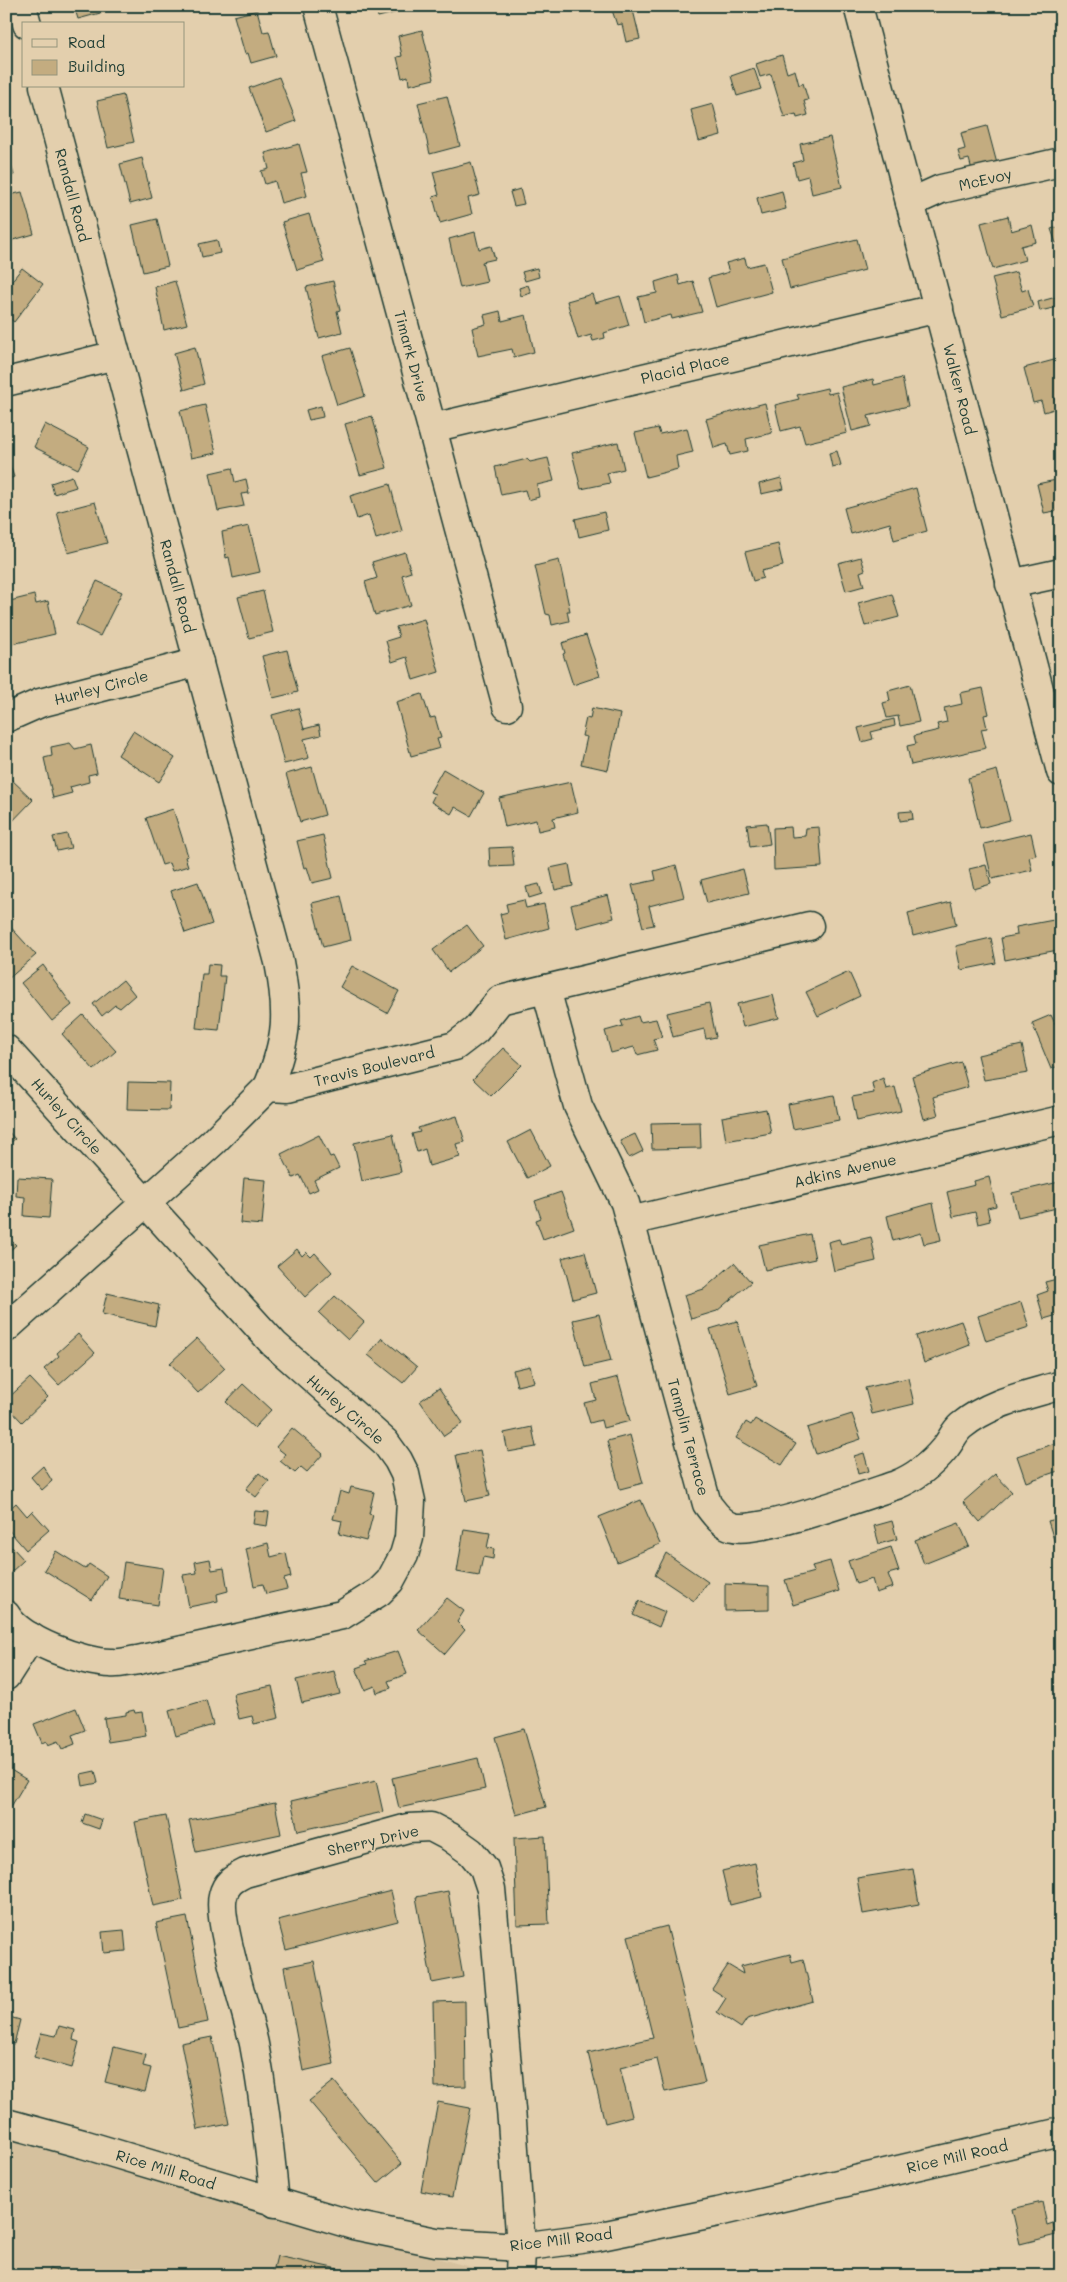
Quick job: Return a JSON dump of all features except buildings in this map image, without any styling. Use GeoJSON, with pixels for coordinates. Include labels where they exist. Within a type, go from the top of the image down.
{"type":"FeatureCollection","features":[{"type":"Feature","properties":{"kind":"street","name":"Timark Drive"},"geometry":{"type":"LineString","coordinates":[[318,6],[507,706]]}},
{"type":"Feature","properties":{"kind":"street","name":"Walker Road"},"geometry":{"type":"LineString","coordinates":[[858,6],[1061,772]]}},
{"type":"Feature","properties":{"kind":"street","name":"Randall Road"},"geometry":{"type":"LineString","coordinates":[[45,88],[279,962],[286,997],[283,1045],[268,1087]]}},
{"type":"Feature","properties":{"kind":"street","name":"McEvoy"},"geometry":{"type":"LineString","coordinates":[[910,203],[941,189],[1061,162]]}},
{"type":"Feature","properties":{"kind":"street","name":"Placid Place"},"geometry":{"type":"LineString","coordinates":[[432,428],[939,308]]}},
{"type":"Feature","properties":{"kind":"street"},"geometry":{"type":"LineString","coordinates":[[6,382],[116,355]]}},
{"type":"Feature","properties":{"kind":"street"},"geometry":{"type":"LineString","coordinates":[[1010,584],[1061,573]]}},
{"type":"Feature","properties":{"kind":"street","name":"Hurley Circle"},"geometry":{"type":"LineString","coordinates":[[6,718],[40,703],[199,662]]}},
{"type":"Feature","properties":{"kind":"street","name":"Travis Boulevard"},"geometry":{"type":"LineString","coordinates":[[268,1087],[288,1088],[454,1046],[476,1030],[500,1000],[809,926]]}},
{"type":"Feature","properties":{"kind":"street","name":"Tamplin Terrace"},"geometry":{"type":"LineString","coordinates":[[546,989],[578,1106],[625,1203],[707,1504],[717,1517],[733,1527],[752,1527],[797,1516],[912,1478],[928,1466],[946,1447],[959,1428],[980,1412],[992,1406],[1061,1385]]}},
{"type":"Feature","properties":{"kind":"street","name":"Hurley Circle"},"geometry":{"type":"LineString","coordinates":[[6,1049],[274,1344],[385,1442],[405,1474],[412,1502],[410,1538],[404,1555],[390,1581],[362,1605],[342,1616],[138,1660],[110,1664],[54,1650],[31,1637],[7,1618]]}},
{"type":"Feature","properties":{"kind":"street"},"geometry":{"type":"LineString","coordinates":[[6,1328],[213,1142],[268,1087]]}},
{"type":"Feature","properties":{"kind":"street","name":"Adkins Avenue"},"geometry":{"type":"LineString","coordinates":[[630,1221],[1061,1120]]}},
{"type":"Feature","properties":{"kind":"street"},"geometry":{"type":"LineString","coordinates":[[6,1676],[31,1637]]}},
{"type":"Feature","properties":{"kind":"street","name":"Sherry Drive"},"geometry":{"type":"LineString","coordinates":[[274,2203],[270,2148],[254,2044],[224,1923],[222,1897],[230,1881],[245,1873],[408,1828],[431,1827],[450,1837],[471,1852],[484,1868],[491,1889],[498,1952],[521,2247],[520,2276]]}},
{"type":"Feature","properties":{"kind":"street","name":"Rice Mill Road"},"geometry":{"type":"LineString","coordinates":[[6,2123],[83,2144],[353,2226],[436,2242],[521,2247],[596,2237],[718,2212],[1061,2132]]}},
{"type":"Feature","properties":{"kind":"shaded area"},"geometry":{"type":"Polygon","coordinates":[[[6,2139],[488,2272],[497,2276],[6,2276],[6,2139]]]}}]}
